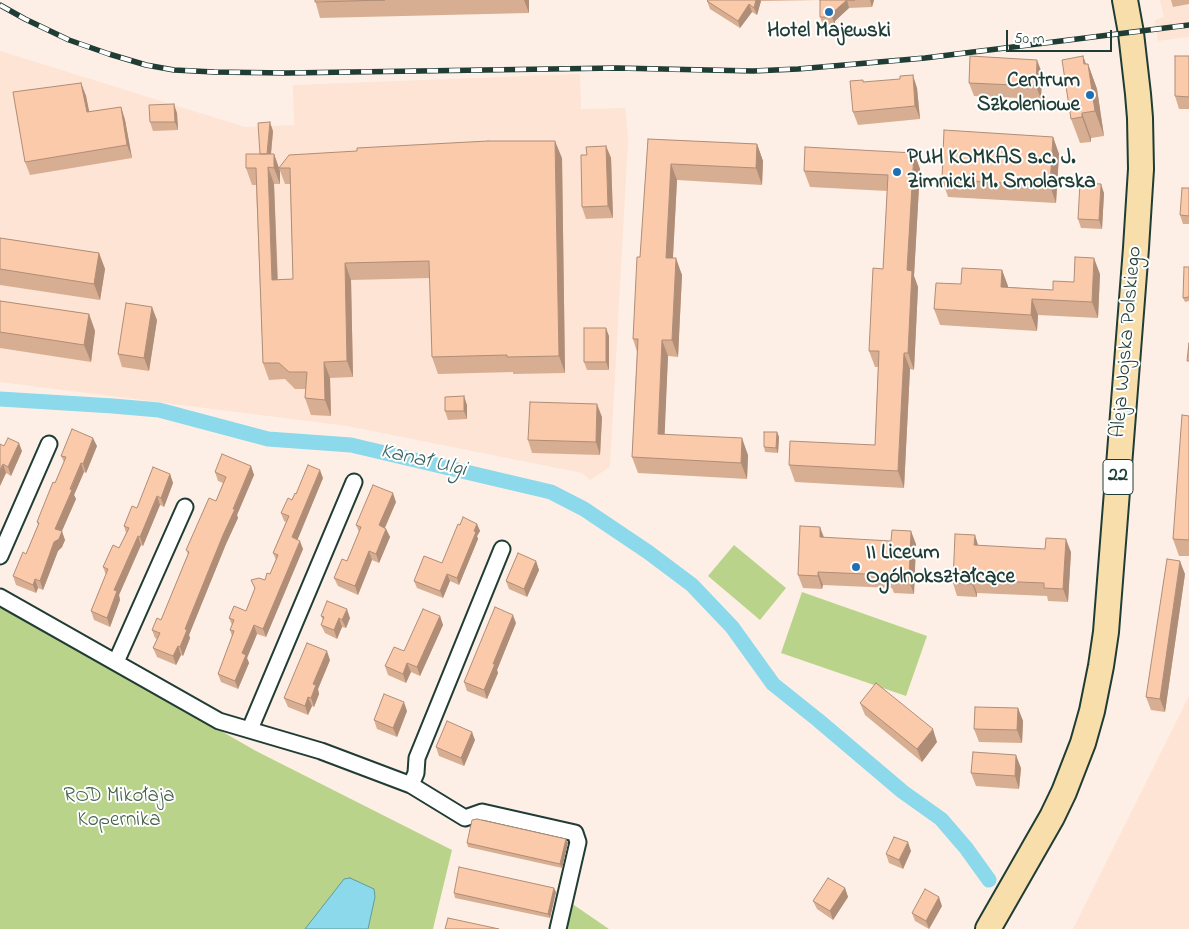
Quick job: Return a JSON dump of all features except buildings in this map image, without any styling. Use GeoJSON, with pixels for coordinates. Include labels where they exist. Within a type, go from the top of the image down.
{"type":"FeatureCollection","features":[{"type":"Feature","properties":{"kind":"main road","name":"Aleja Wojska Polskiego"},"geometry":{"type":"LineString","coordinates":[[988,929],[1052,817],[1068,784],[1092,711],[1101,666],[1106,625],[1141,169],[1138,94],[1125,0]]}},
{"type":"Feature","properties":{"kind":"street"},"geometry":{"type":"LineString","coordinates":[[0,556],[49,444]]}},
{"type":"Feature","properties":{"kind":"street"},"geometry":{"type":"LineString","coordinates":[[250,729],[354,482]]}},
{"type":"Feature","properties":{"kind":"street"},"geometry":{"type":"LineString","coordinates":[[116,662],[185,507]]}},
{"type":"Feature","properties":{"kind":"street"},"geometry":{"type":"LineString","coordinates":[[411,785],[416,773],[417,758],[502,549]]}},
{"type":"Feature","properties":{"kind":"street"},"geometry":{"type":"LineString","coordinates":[[0,597],[219,721],[322,750],[411,785],[465,818],[482,812],[575,833],[578,842],[558,929]]}},
{"type":"Feature","properties":{"kind":"shaded area"},"geometry":{"type":"Polygon","coordinates":[[[1160,0],[1189,0],[1189,37],[1158,41],[1155,20],[1164,17],[1160,0]]]}},
{"type":"Feature","properties":{"kind":"shaded area"},"geometry":{"type":"Polygon","coordinates":[[[0,51],[245,127],[294,125],[293,85],[580,74],[581,109],[625,108],[627,126],[628,141],[610,467],[590,480],[582,473],[347,426],[0,382],[0,51]]]}},
{"type":"Feature","properties":{"kind":"shaded area"},"geometry":{"type":"Polygon","coordinates":[[[1189,696],[1189,929],[1073,929],[1189,696]]]}},
{"type":"Feature","properties":{"kind":"green space"},"geometry":{"type":"Polygon","coordinates":[[[734,545],[786,588],[760,620],[708,576],[734,545]]]}},
{"type":"Feature","properties":{"kind":"green space"},"geometry":{"type":"Polygon","coordinates":[[[802,592],[927,636],[906,696],[781,653],[802,592]]]}},
{"type":"Feature","properties":{"kind":"green space","name":"ROD Mikołaja Kopernika"},"geometry":{"type":"Polygon","coordinates":[[[0,604],[256,751],[452,850],[433,929],[0,929],[0,604]]]}},
{"type":"Feature","properties":{"kind":"green space"},"geometry":{"type":"Polygon","coordinates":[[[571,903],[609,929],[564,929],[571,903]]]}},
{"type":"Feature","properties":{"kind":"water"},"geometry":{"type":"Polygon","coordinates":[[[350,878],[374,889],[375,897],[368,929],[305,929],[344,879],[350,878]]]}},
{"type":"Feature","properties":{"kind":"waterway","name":"Kanał Ulgi"},"geometry":{"type":"LineString","coordinates":[[0,399],[159,410],[268,439],[351,445],[551,492],[584,509],[648,552],[692,585],[732,627],[773,684],[903,792],[941,819],[966,848],[989,880]]}},
{"type":"Feature","properties":{"kind":"railway"},"geometry":{"type":"LineString","coordinates":[[0,5],[69,40],[109,54],[146,65],[174,70],[214,72],[286,73],[617,68],[753,71],[798,69],[925,58],[1189,25]]}},
{"type":"Feature","properties":{"kind":"place","name":"Hotel Majewski"},"geometry":{"type":"Point","coordinates":[829,12]}},
{"type":"Feature","properties":{"kind":"place","name":"Centrum Szkoleniowe"},"geometry":{"type":"Point","coordinates":[1090,95]}},
{"type":"Feature","properties":{"kind":"place","name":"PUH KOMKAS s.c. J. Zimnicki M. Smolarska"},"geometry":{"type":"Point","coordinates":[897,172]}},
{"type":"Feature","properties":{"kind":"place","name":"II Liceum Ogólnokształcące"},"geometry":{"type":"Point","coordinates":[856,567]}}]}
